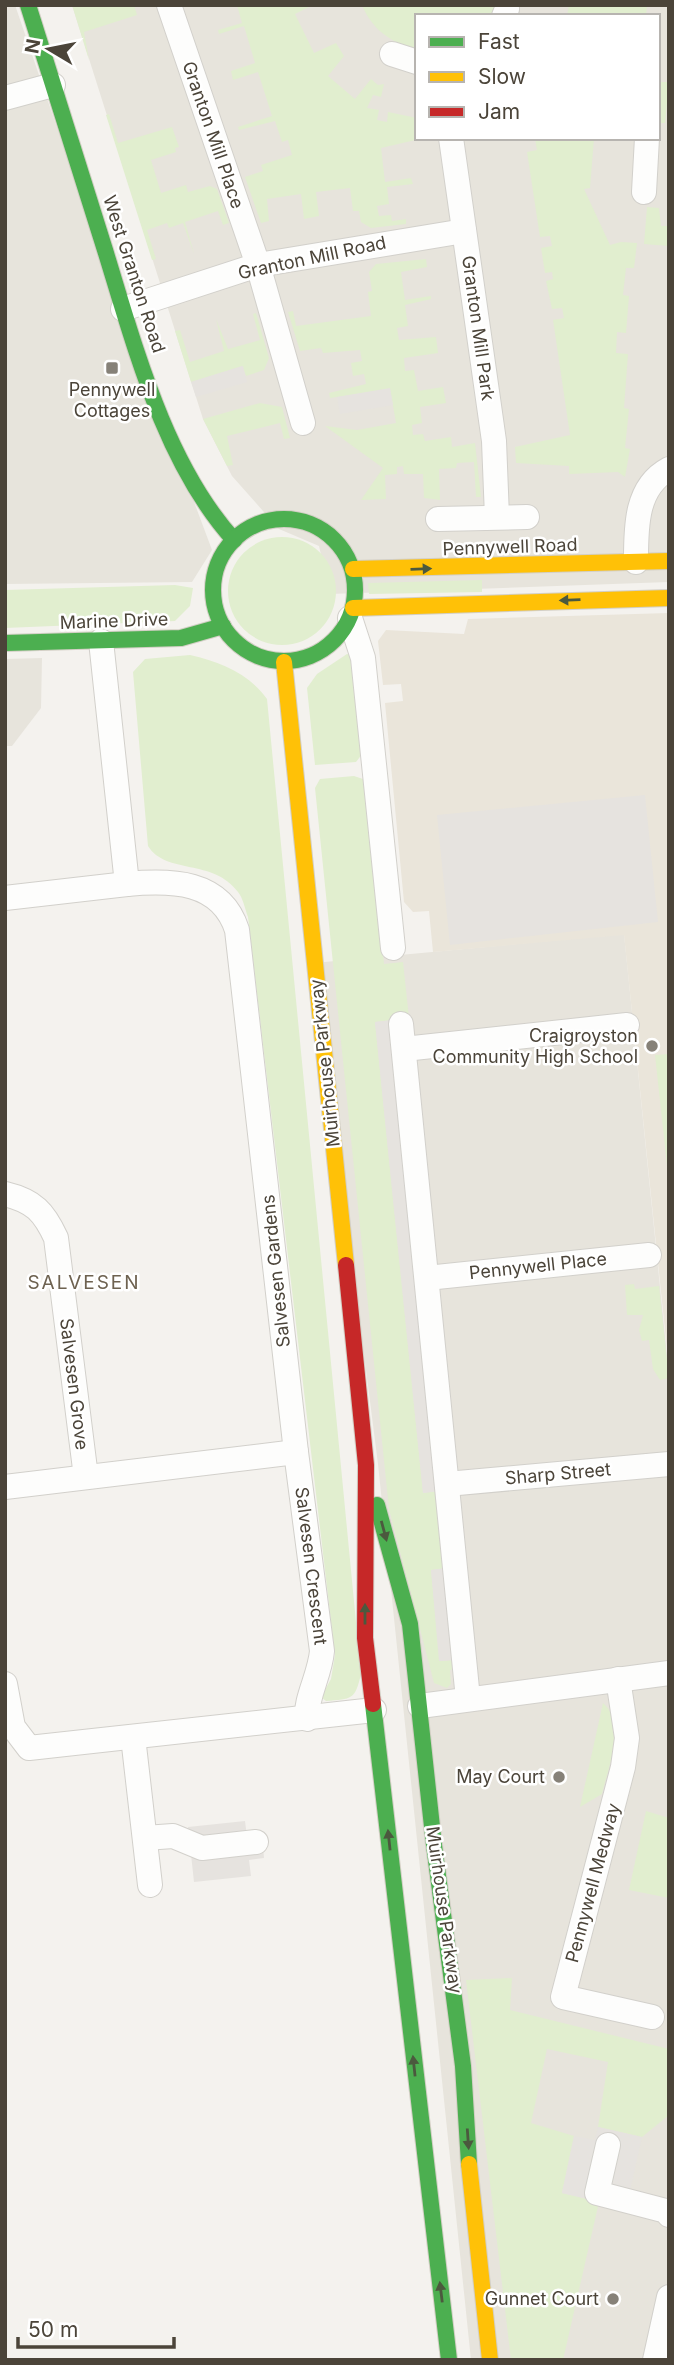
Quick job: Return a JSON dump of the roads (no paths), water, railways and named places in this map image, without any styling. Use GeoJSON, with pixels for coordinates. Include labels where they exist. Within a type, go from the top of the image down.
{"type":"FeatureCollection","features":[{"type":"Feature","properties":{"kind":"street","name":"West Granton Road"},"geometry":{"type":"LineString","coordinates":[[27,5],[123,309],[176,452],[207,510],[234,540]]}},
{"type":"Feature","properties":{"kind":"street","name":"Granton Mill Place"},"geometry":{"type":"LineString","coordinates":[[169,5],[258,265],[303,423]]}},
{"type":"Feature","properties":{"kind":"street"},"geometry":{"type":"LineString","coordinates":[[392,54],[415,61]]}},
{"type":"Feature","properties":{"kind":"street"},"geometry":{"type":"LineString","coordinates":[[5,98],[53,85]]}},
{"type":"Feature","properties":{"kind":"street","name":"Granton Mill Park"},"geometry":{"type":"LineString","coordinates":[[451,140],[494,441],[497,517]]}},
{"type":"Feature","properties":{"kind":"street"},"geometry":{"type":"LineString","coordinates":[[643,192],[654,155]]}},
{"type":"Feature","properties":{"kind":"street","name":"Granton Mill Road"},"geometry":{"type":"LineString","coordinates":[[123,309],[258,265],[464,231]]}},
{"type":"Feature","properties":{"kind":"street"},"geometry":{"type":"LineString","coordinates":[[636,562],[639,510],[647,490],[659,474],[669,469]]}},
{"type":"Feature","properties":{"kind":"street"},"geometry":{"type":"LineString","coordinates":[[438,519],[527,517]]}},
{"type":"Feature","properties":{"kind":"street"},"geometry":{"type":"LineString","coordinates":[[352,613],[337,638],[317,653],[284,662],[254,654],[242,647],[223,626],[216,609],[213,584],[219,560],[234,540],[250,527],[270,520],[302,520],[321,528],[337,542],[353,569],[352,613],[363,658],[393,948]]}},
{"type":"Feature","properties":{"kind":"street","name":"Pennywell Road"},"geometry":{"type":"LineString","coordinates":[[353,569],[669,561]]}},
{"type":"Feature","properties":{"kind":"street"},"geometry":{"type":"LineString","coordinates":[[352,613],[669,598]]}},
{"type":"Feature","properties":{"kind":"street","name":"Marine Drive"},"geometry":{"type":"LineString","coordinates":[[5,643],[181,638],[223,626]]}},
{"type":"Feature","properties":{"kind":"street"},"geometry":{"type":"LineString","coordinates":[[101,641],[127,884]]}},
{"type":"Feature","properties":{"kind":"street","name":"Muirhouse Parkway"},"geometry":{"type":"LineString","coordinates":[[284,662],[366,1465],[365,1637],[449,2360]]}},
{"type":"Feature","properties":{"kind":"street","name":"Salvesen Gardens"},"geometry":{"type":"LineString","coordinates":[[5,898],[171,881],[196,887],[221,903],[233,918],[237,930],[296,1452]]}},
{"type":"Feature","properties":{"kind":"street"},"geometry":{"type":"LineString","coordinates":[[401,1024],[468,1699]]}},
{"type":"Feature","properties":{"kind":"street"},"geometry":{"type":"LineString","coordinates":[[404,1049],[627,1026]]}},
{"type":"Feature","properties":{"kind":"street","name":"Salvesen Grove"},"geometry":{"type":"LineString","coordinates":[[5,1194],[37,1206],[47,1217],[56,1238],[86,1477]]}},
{"type":"Feature","properties":{"kind":"street","name":"Pennywell Place"},"geometry":{"type":"LineString","coordinates":[[427,1278],[649,1255]]}},
{"type":"Feature","properties":{"kind":"street"},"geometry":{"type":"LineString","coordinates":[[5,1487],[296,1452]]}},
{"type":"Feature","properties":{"kind":"street","name":"Salvesen Crescent"},"geometry":{"type":"LineString","coordinates":[[296,1452],[322,1651],[320,1672],[306,1707],[307,1719]]}},
{"type":"Feature","properties":{"kind":"street","name":"Sharp Street"},"geometry":{"type":"LineString","coordinates":[[447,1484],[669,1464]]}},
{"type":"Feature","properties":{"kind":"street","name":"Muirhouse Parkway"},"geometry":{"type":"LineString","coordinates":[[366,1465],[410,1624],[434,1845],[463,2066],[473,2218],[490,2360]]}},
{"type":"Feature","properties":{"kind":"street"},"geometry":{"type":"LineString","coordinates":[[420,1706],[669,1673]]}},
{"type":"Feature","properties":{"kind":"street","name":"Pennywell Medway"},"geometry":{"type":"LineString","coordinates":[[618,1679],[627,1738],[623,1768],[563,1997],[653,2017]]}},
{"type":"Feature","properties":{"kind":"street"},"geometry":{"type":"LineString","coordinates":[[5,1684],[13,1727],[29,1748],[374,1710]]}},
{"type":"Feature","properties":{"kind":"street"},"geometry":{"type":"LineString","coordinates":[[133,1737],[150,1885]]}},
{"type":"Feature","properties":{"kind":"street"},"geometry":{"type":"LineString","coordinates":[[145,1838],[173,1836],[202,1848],[256,1842]]}},
{"type":"Feature","properties":{"kind":"street"},"geometry":{"type":"LineString","coordinates":[[608,2145],[597,2193],[666,2211],[669,2215]]}},
{"type":"Feature","properties":{"kind":"street"},"geometry":{"type":"LineString","coordinates":[[655,2360],[669,2297]]}},
{"type":"Feature","properties":{"kind":"place","name":"Pennywell Cottages"},"geometry":{"type":"Point","coordinates":[112,368]}},
{"type":"Feature","properties":{"kind":"place","name":"Craigroyston Community High School"},"geometry":{"type":"Point","coordinates":[652,1046]}},
{"type":"Feature","properties":{"kind":"place","name":"May Court"},"geometry":{"type":"Point","coordinates":[559,1777]}},
{"type":"Feature","properties":{"kind":"place","name":"Gunnet Court"},"geometry":{"type":"Point","coordinates":[613,2299]}},
{"type":"Feature","properties":{"kind":"district","name":"SALVESEN"},"geometry":{"type":"Point","coordinates":[84,1282]}}]}
